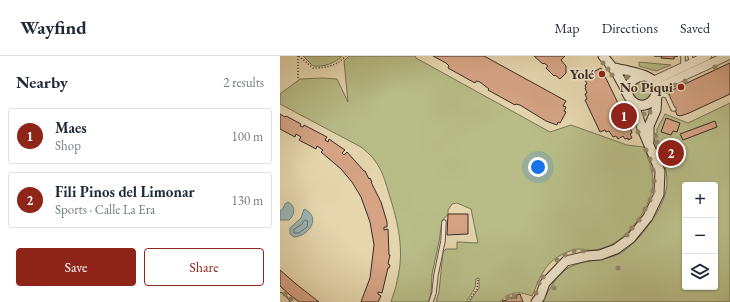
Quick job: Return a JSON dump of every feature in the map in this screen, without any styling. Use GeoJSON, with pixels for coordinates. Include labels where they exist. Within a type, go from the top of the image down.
{"type":"FeatureCollection","features":[{"type":"Feature","properties":{"kind":"main road"},"geometry":{"type":"LineString","coordinates":[[603,56],[614,68],[631,98],[642,105],[653,101],[656,87]]}},
{"type":"Feature","properties":{"kind":"main road"},"geometry":{"type":"LineString","coordinates":[[614,68],[644,76],[656,87],[656,110],[649,126],[649,144]]}},
{"type":"Feature","properties":{"kind":"main road"},"geometry":{"type":"LineString","coordinates":[[536,302],[545,283],[566,261],[587,256],[600,255],[616,249],[630,238],[648,217],[659,194],[660,171],[628,90],[630,83],[636,78],[644,76]]}},
{"type":"Feature","properties":{"kind":"main road"},"geometry":{"type":"LineString","coordinates":[[280,298],[284,302]]}},
{"type":"Feature","properties":{"kind":"street"},"geometry":{"type":"LineString","coordinates":[[656,87],[683,67],[691,59],[707,56]]}},
{"type":"Feature","properties":{"kind":"street"},"geometry":{"type":"LineString","coordinates":[[656,87],[727,56]]}},
{"type":"Feature","properties":{"kind":"lane"},"geometry":{"type":"LineString","coordinates":[[683,56],[683,67]]}},
{"type":"Feature","properties":{"kind":"lane"},"geometry":{"type":"LineString","coordinates":[[656,87],[667,96],[674,109]]}},
{"type":"Feature","properties":{"kind":"lane"},"geometry":{"type":"LineString","coordinates":[[431,302],[434,293],[436,274],[443,241],[444,222]]}},
{"type":"Feature","properties":{"kind":"path"},"geometry":{"type":"LineString","coordinates":[[299,56],[313,68],[326,68],[337,63],[346,56]]}},
{"type":"Feature","properties":{"kind":"path"},"geometry":{"type":"LineString","coordinates":[[298,79],[299,56]]}},
{"type":"Feature","properties":{"kind":"path"},"geometry":{"type":"LineString","coordinates":[[468,302],[477,289],[478,280]]}},
{"type":"Feature","properties":{"kind":"green space"},"geometry":{"type":"Polygon","coordinates":[[[303,56],[342,56],[329,64],[313,66],[303,56]]]}},
{"type":"Feature","properties":{"kind":"green space"},"geometry":{"type":"Polygon","coordinates":[[[349,56],[415,56],[416,58],[550,132],[571,125],[627,145],[644,147],[649,160],[653,182],[649,201],[644,211],[631,229],[614,243],[596,250],[579,249],[569,251],[554,260],[545,269],[532,296],[522,293],[514,293],[500,302],[469,302],[479,288],[479,278],[476,279],[475,288],[466,302],[436,302],[439,292],[443,252],[446,249],[457,249],[457,242],[478,243],[471,209],[457,203],[452,204],[448,210],[448,214],[442,221],[432,274],[431,294],[428,302],[391,302],[399,270],[400,248],[398,226],[385,180],[380,168],[372,157],[361,147],[280,104],[280,94],[300,79],[323,78],[337,79],[348,102],[344,61],[349,56]]]}},
{"type":"Feature","properties":{"kind":"green space"},"geometry":{"type":"Polygon","coordinates":[[[639,62],[671,65],[656,71],[639,66],[639,62]]]}},
{"type":"Feature","properties":{"kind":"green space"},"geometry":{"type":"Polygon","coordinates":[[[642,81],[651,86],[652,90],[652,94],[646,100],[636,99],[632,91],[634,85],[642,81]]]}},
{"type":"Feature","properties":{"kind":"green space"},"geometry":{"type":"Polygon","coordinates":[[[730,103],[730,302],[542,302],[554,282],[565,270],[575,265],[614,256],[622,252],[638,238],[653,219],[659,209],[667,186],[667,176],[661,152],[658,151],[653,137],[654,134],[657,133],[657,129],[665,114],[688,123],[730,103]]]}},
{"type":"Feature","properties":{"kind":"water"},"geometry":{"type":"Polygon","coordinates":[[[288,202],[291,204],[294,211],[292,216],[289,220],[280,220],[280,211],[288,202]]]}},
{"type":"Feature","properties":{"kind":"water"},"geometry":{"type":"Polygon","coordinates":[[[304,209],[309,212],[313,221],[309,230],[299,236],[294,237],[290,234],[290,228],[301,218],[304,209]]]}},
{"type":"Feature","properties":{"kind":"building"},"geometry":{"type":"Polygon","coordinates":[[[433,56],[484,56],[566,101],[563,106],[566,107],[564,111],[566,112],[560,123],[558,122],[557,125],[546,121],[520,105],[515,105],[488,90],[489,89],[480,82],[476,81],[475,83],[448,68],[449,66],[446,63],[433,56]]]}},
{"type":"Feature","properties":{"kind":"building"},"geometry":{"type":"Polygon","coordinates":[[[534,56],[565,56],[561,60],[566,66],[566,73],[560,79],[555,75],[554,76],[546,68],[548,66],[544,63],[543,64],[534,56]]]}},
{"type":"Feature","properties":{"kind":"building"},"geometry":{"type":"Polygon","coordinates":[[[662,56],[678,56],[674,57],[674,59],[661,58],[662,56]]]}},
{"type":"Feature","properties":{"kind":"building"},"geometry":{"type":"Polygon","coordinates":[[[730,63],[730,94],[689,113],[680,116],[677,115],[669,95],[671,91],[730,63]]]}},
{"type":"Feature","properties":{"kind":"building"},"geometry":{"type":"Polygon","coordinates":[[[601,68],[631,130],[632,133],[630,134],[632,138],[628,140],[628,138],[625,139],[623,136],[618,139],[616,136],[613,137],[609,131],[606,132],[605,130],[600,132],[585,100],[587,99],[585,94],[587,93],[585,85],[587,84],[585,80],[588,79],[587,77],[591,75],[591,73],[601,68]]]}},
{"type":"Feature","properties":{"kind":"building"},"geometry":{"type":"Polygon","coordinates":[[[280,114],[301,124],[300,126],[303,127],[304,125],[327,137],[325,140],[328,142],[329,139],[345,150],[342,153],[344,155],[347,152],[365,171],[369,179],[370,178],[381,202],[387,222],[387,227],[384,227],[384,230],[388,229],[390,255],[388,264],[390,265],[382,293],[378,292],[381,296],[378,302],[361,302],[370,278],[374,245],[370,222],[361,197],[352,182],[341,169],[321,152],[323,150],[317,146],[316,149],[299,140],[301,137],[296,134],[295,137],[280,129],[280,114]]]}},
{"type":"Feature","properties":{"kind":"building"},"geometry":{"type":"Polygon","coordinates":[[[666,118],[680,123],[677,132],[673,131],[671,135],[661,132],[666,118]]]}},
{"type":"Feature","properties":{"kind":"building"},"geometry":{"type":"Polygon","coordinates":[[[715,121],[717,127],[683,140],[680,134],[715,121]]]}},
{"type":"Feature","properties":{"kind":"building"},"geometry":{"type":"Polygon","coordinates":[[[448,214],[468,214],[468,234],[447,235],[448,214]]]}},
{"type":"Feature","properties":{"kind":"building"},"geometry":{"type":"Polygon","coordinates":[[[280,270],[319,302],[299,302],[290,295],[280,286],[280,270]]]}},
{"type":"Feature","properties":{"kind":"building"},"geometry":{"type":"Polygon","coordinates":[[[520,294],[523,302],[502,301],[507,300],[507,298],[517,298],[516,295],[520,294]]]}},
{"type":"Feature","properties":{"kind":"place","name":"Yolé"},"geometry":{"type":"Point","coordinates":[602,74]}},
{"type":"Feature","properties":{"kind":"place","name":"No Piqui"},"geometry":{"type":"Point","coordinates":[681,87]}},
{"type":"Feature","properties":{"kind":"place","name":"Maes"},"geometry":{"type":"Point","coordinates":[624,116]}},
{"type":"Feature","properties":{"kind":"place","name":"Fili Pinos del Limonar"},"geometry":{"type":"Point","coordinates":[671,153]}}]}
